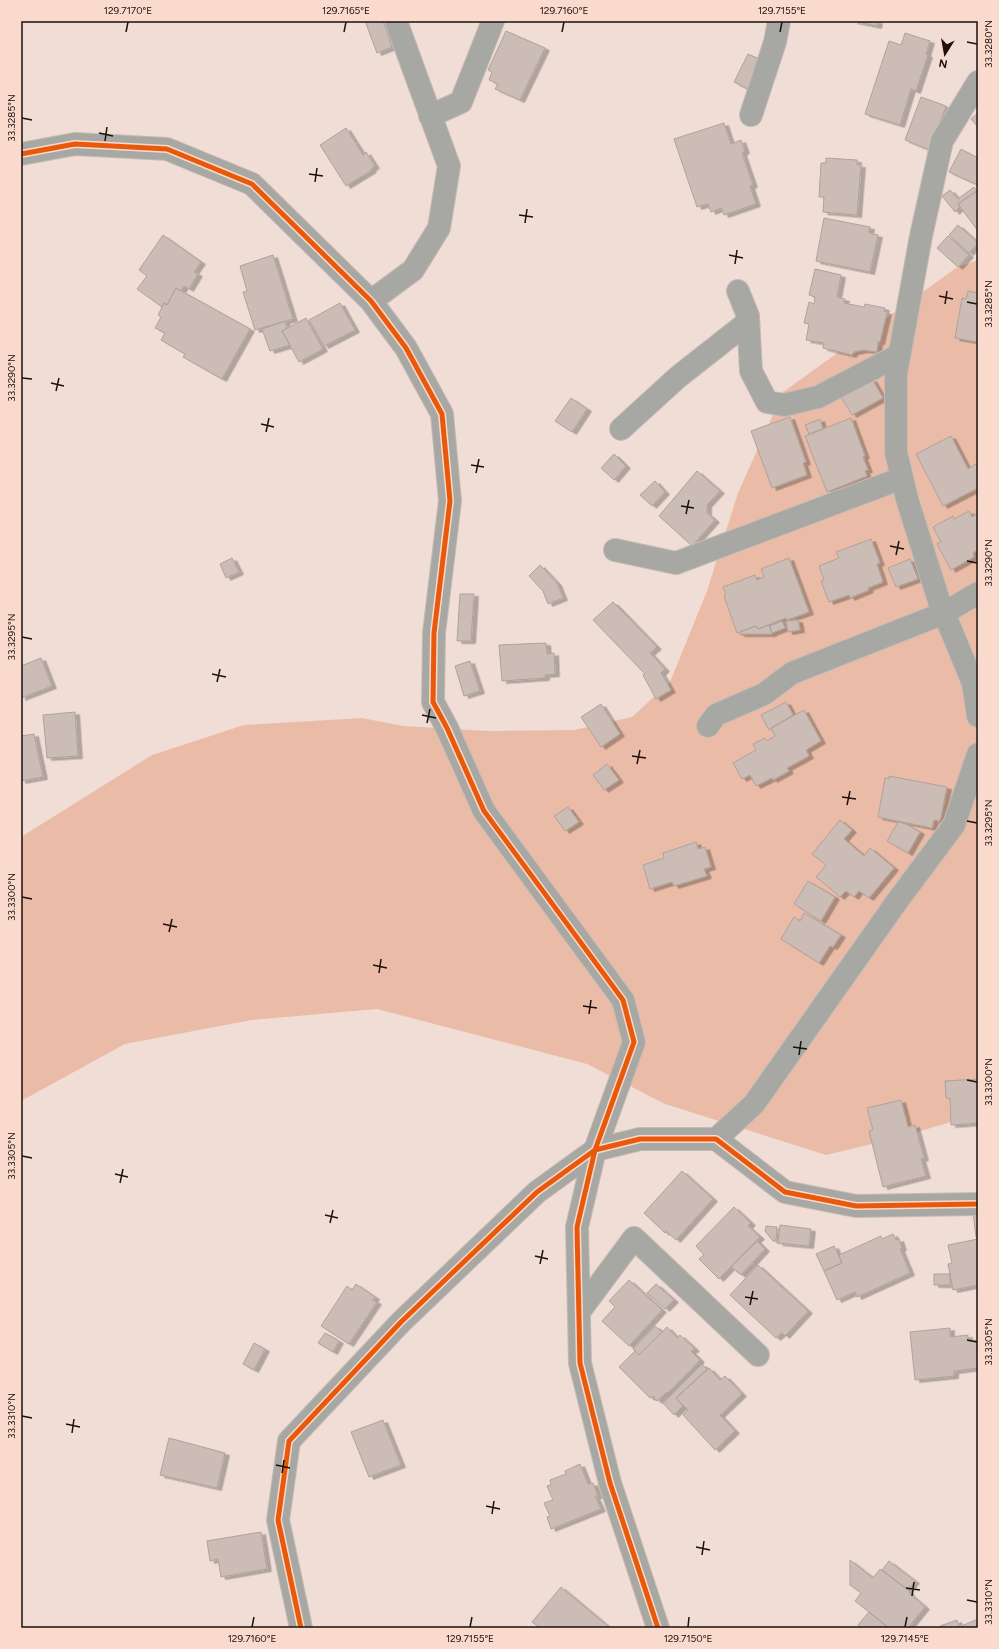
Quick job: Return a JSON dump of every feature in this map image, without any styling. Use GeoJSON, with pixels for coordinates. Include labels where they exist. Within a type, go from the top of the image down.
{"type":"FeatureCollection","features":[{"type":"Feature","properties":{"kind":"street"},"geometry":{"type":"LineString","coordinates":[[371,301],[413,270],[439,228],[449,166],[396,21]]}},
{"type":"Feature","properties":{"kind":"street"},"geometry":{"type":"LineString","coordinates":[[430,116],[461,102],[493,21]]}},
{"type":"Feature","properties":{"kind":"street"},"geometry":{"type":"LineString","coordinates":[[751,115],[775,42],[779,21]]}},
{"type":"Feature","properties":{"kind":"street"},"geometry":{"type":"LineString","coordinates":[[978,82],[942,140],[921,236],[896,374],[896,452],[902,478],[911,513],[944,613],[974,683],[978,716]]}},
{"type":"Feature","properties":{"kind":"street"},"geometry":{"type":"LineString","coordinates":[[21,154],[75,144],[167,149],[252,184],[371,301],[406,348],[442,414],[450,501],[434,632],[433,702],[484,811],[623,1000],[634,1042],[595,1150],[577,1227],[580,1363],[608,1476],[658,1628]]}},
{"type":"Feature","properties":{"kind":"street"},"geometry":{"type":"LineString","coordinates":[[738,292],[748,316],[751,371],[767,402],[784,405],[818,397],[899,355]]}},
{"type":"Feature","properties":{"kind":"street"},"geometry":{"type":"LineString","coordinates":[[621,429],[678,377],[748,322]]}},
{"type":"Feature","properties":{"kind":"street"},"geometry":{"type":"LineString","coordinates":[[615,550],[676,563],[902,478]]}},
{"type":"Feature","properties":{"kind":"street"},"geometry":{"type":"LineString","coordinates":[[708,726],[716,715],[764,694],[792,673],[944,613],[978,593]]}},
{"type":"Feature","properties":{"kind":"street"},"geometry":{"type":"LineString","coordinates":[[716,1139],[754,1104],[898,900],[954,825],[978,754]]}},
{"type":"Feature","properties":{"kind":"street"},"geometry":{"type":"LineString","coordinates":[[301,1628],[278,1520],[289,1441],[401,1322],[531,1198],[595,1150],[640,1139],[716,1139],[785,1192],[856,1206],[978,1204]]}},
{"type":"Feature","properties":{"kind":"street"},"geometry":{"type":"LineString","coordinates":[[579,1312],[634,1238],[758,1355]]}},
{"type":"Feature","properties":{"kind":"shaded area"},"geometry":{"type":"Polygon","coordinates":[[[978,260],[978,1114],[897,1138],[826,1155],[665,1104],[587,1064],[377,1009],[252,1020],[125,1044],[21,1101],[21,837],[152,755],[244,725],[362,718],[403,726],[488,731],[574,730],[632,717],[670,682],[707,591],[738,493],[783,392],[956,268],[978,260]]]}},
{"type":"Feature","properties":{"kind":"building"},"geometry":{"type":"Polygon","coordinates":[[[365,21],[383,21],[392,47],[377,53],[365,21]]]}},
{"type":"Feature","properties":{"kind":"building"},"geometry":{"type":"Polygon","coordinates":[[[853,21],[878,21],[877,26],[853,21]]]}},
{"type":"Feature","properties":{"kind":"building"},"geometry":{"type":"Polygon","coordinates":[[[506,31],[545,48],[520,100],[495,89],[498,84],[489,80],[492,72],[488,70],[506,31]]]}},
{"type":"Feature","properties":{"kind":"building"},"geometry":{"type":"Polygon","coordinates":[[[905,33],[930,41],[926,54],[928,55],[916,91],[911,89],[900,125],[865,114],[889,41],[901,45],[905,33]]]}},
{"type":"Feature","properties":{"kind":"building"},"geometry":{"type":"Polygon","coordinates":[[[748,54],[764,61],[749,90],[734,82],[748,54]]]}},
{"type":"Feature","properties":{"kind":"building"},"geometry":{"type":"Polygon","coordinates":[[[921,97],[946,106],[930,150],[905,140],[921,97]]]}},
{"type":"Feature","properties":{"kind":"building"},"geometry":{"type":"Polygon","coordinates":[[[978,113],[978,127],[971,119],[978,113]]]}},
{"type":"Feature","properties":{"kind":"building"},"geometry":{"type":"Polygon","coordinates":[[[724,123],[731,144],[741,140],[745,151],[742,153],[753,185],[750,186],[756,204],[724,215],[721,208],[711,212],[708,204],[697,207],[674,139],[724,123]]]}},
{"type":"Feature","properties":{"kind":"building"},"geometry":{"type":"Polygon","coordinates":[[[346,128],[363,155],[366,152],[375,166],[371,169],[372,170],[346,186],[320,145],[346,128]]]}},
{"type":"Feature","properties":{"kind":"building"},"geometry":{"type":"Polygon","coordinates":[[[961,149],[978,158],[978,185],[949,172],[961,149]]]}},
{"type":"Feature","properties":{"kind":"building"},"geometry":{"type":"Polygon","coordinates":[[[826,158],[857,160],[857,165],[861,165],[857,215],[823,212],[824,197],[819,197],[821,163],[826,163],[826,158]]]}},
{"type":"Feature","properties":{"kind":"building"},"geometry":{"type":"Polygon","coordinates":[[[974,187],[977,191],[958,204],[960,207],[955,212],[942,196],[950,190],[958,199],[974,187]]]}},
{"type":"Feature","properties":{"kind":"building"},"geometry":{"type":"Polygon","coordinates":[[[978,190],[978,231],[958,204],[978,190]]]}},
{"type":"Feature","properties":{"kind":"building"},"geometry":{"type":"Polygon","coordinates":[[[824,218],[870,227],[869,233],[878,235],[870,272],[816,261],[824,218]]]}},
{"type":"Feature","properties":{"kind":"building"},"geometry":{"type":"Polygon","coordinates":[[[958,225],[978,243],[969,253],[949,235],[958,225]]]}},
{"type":"Feature","properties":{"kind":"building"},"geometry":{"type":"Polygon","coordinates":[[[163,235],[201,262],[194,272],[198,274],[189,289],[184,286],[181,291],[176,288],[167,305],[164,303],[162,307],[137,289],[147,276],[139,270],[163,235]]]}},
{"type":"Feature","properties":{"kind":"building"},"geometry":{"type":"Polygon","coordinates":[[[948,236],[969,255],[958,267],[937,248],[948,236]]]}},
{"type":"Feature","properties":{"kind":"building"},"geometry":{"type":"Polygon","coordinates":[[[273,255],[293,319],[255,330],[243,292],[247,291],[240,266],[273,255]]]}},
{"type":"Feature","properties":{"kind":"building"},"geometry":{"type":"Polygon","coordinates":[[[815,269],[841,275],[837,297],[845,299],[844,303],[864,307],[865,304],[885,308],[884,311],[887,312],[880,342],[878,342],[877,352],[864,350],[854,352],[852,355],[823,348],[824,343],[806,340],[809,324],[804,323],[809,302],[814,304],[815,297],[809,295],[815,269]]]}},
{"type":"Feature","properties":{"kind":"building"},"geometry":{"type":"Polygon","coordinates":[[[176,288],[250,329],[222,379],[183,357],[185,354],[161,340],[165,333],[155,328],[161,317],[158,315],[164,303],[167,305],[176,288]]]}},
{"type":"Feature","properties":{"kind":"building"},"geometry":{"type":"Polygon","coordinates":[[[968,291],[978,293],[978,342],[955,338],[962,298],[966,299],[968,291]]]}},
{"type":"Feature","properties":{"kind":"building"},"geometry":{"type":"Polygon","coordinates":[[[340,303],[355,330],[324,346],[309,320],[340,303]]]}},
{"type":"Feature","properties":{"kind":"building"},"geometry":{"type":"Polygon","coordinates":[[[306,318],[323,349],[299,362],[282,331],[306,318]]]}},
{"type":"Feature","properties":{"kind":"building"},"geometry":{"type":"Polygon","coordinates":[[[285,321],[287,328],[282,331],[290,345],[270,351],[262,329],[285,321]]]}},
{"type":"Feature","properties":{"kind":"building"},"geometry":{"type":"Polygon","coordinates":[[[872,379],[883,398],[852,415],[841,397],[872,379]]]}},
{"type":"Feature","properties":{"kind":"building"},"geometry":{"type":"Polygon","coordinates":[[[571,398],[587,409],[572,432],[555,421],[571,398]]]}},
{"type":"Feature","properties":{"kind":"building"},"geometry":{"type":"Polygon","coordinates":[[[790,417],[806,462],[803,463],[807,475],[772,488],[751,431],[790,417]]]}},
{"type":"Feature","properties":{"kind":"building"},"geometry":{"type":"Polygon","coordinates":[[[851,418],[865,456],[863,457],[868,470],[865,471],[867,476],[827,492],[805,436],[851,418]]]}},
{"type":"Feature","properties":{"kind":"building"},"geometry":{"type":"Polygon","coordinates":[[[820,419],[823,429],[809,434],[805,425],[820,419]]]}},
{"type":"Feature","properties":{"kind":"building"},"geometry":{"type":"Polygon","coordinates":[[[951,436],[968,469],[976,464],[978,468],[978,488],[943,506],[916,454],[951,436]]]}},
{"type":"Feature","properties":{"kind":"building"},"geometry":{"type":"Polygon","coordinates":[[[614,454],[626,466],[614,480],[601,468],[614,454]]]}},
{"type":"Feature","properties":{"kind":"building"},"geometry":{"type":"Polygon","coordinates":[[[697,471],[720,491],[707,505],[707,513],[715,520],[692,546],[659,516],[697,471]]]}},
{"type":"Feature","properties":{"kind":"building"},"geometry":{"type":"Polygon","coordinates":[[[655,481],[665,492],[652,506],[640,495],[655,481]]]}},
{"type":"Feature","properties":{"kind":"building"},"geometry":{"type":"Polygon","coordinates":[[[969,511],[972,517],[978,513],[978,550],[973,553],[974,557],[951,570],[937,544],[941,542],[933,527],[953,516],[954,519],[969,511]]]}},
{"type":"Feature","properties":{"kind":"building"},"geometry":{"type":"Polygon","coordinates":[[[871,539],[880,563],[877,564],[883,582],[850,598],[849,595],[829,602],[821,581],[824,580],[819,566],[839,558],[836,552],[871,539]]]}},
{"type":"Feature","properties":{"kind":"building"},"geometry":{"type":"Polygon","coordinates":[[[232,558],[239,572],[226,578],[220,564],[232,558]]]}},
{"type":"Feature","properties":{"kind":"building"},"geometry":{"type":"Polygon","coordinates":[[[789,558],[809,612],[787,620],[786,618],[758,629],[756,626],[737,633],[724,596],[726,595],[723,587],[755,575],[757,580],[764,577],[761,569],[789,558]]]}},
{"type":"Feature","properties":{"kind":"building"},"geometry":{"type":"Polygon","coordinates":[[[910,559],[918,579],[896,587],[888,568],[910,559]]]}},
{"type":"Feature","properties":{"kind":"building"},"geometry":{"type":"Polygon","coordinates":[[[540,565],[557,583],[563,598],[548,604],[543,591],[529,576],[540,565]]]}},
{"type":"Feature","properties":{"kind":"building"},"geometry":{"type":"Polygon","coordinates":[[[460,594],[474,594],[471,641],[457,641],[460,594]]]}},
{"type":"Feature","properties":{"kind":"building"},"geometry":{"type":"Polygon","coordinates":[[[613,602],[657,647],[650,653],[665,669],[661,673],[671,690],[656,699],[643,675],[645,674],[593,620],[613,602]]]}},
{"type":"Feature","properties":{"kind":"building"},"geometry":{"type":"Polygon","coordinates":[[[798,620],[800,630],[788,632],[786,621],[798,620]]]}},
{"type":"Feature","properties":{"kind":"building"},"geometry":{"type":"Polygon","coordinates":[[[782,621],[785,628],[772,633],[770,626],[782,621]]]}},
{"type":"Feature","properties":{"kind":"building"},"geometry":{"type":"Polygon","coordinates":[[[769,625],[772,634],[740,634],[740,632],[756,626],[758,629],[769,625]]]}},
{"type":"Feature","properties":{"kind":"building"},"geometry":{"type":"Polygon","coordinates":[[[546,643],[547,654],[554,653],[555,674],[545,675],[545,678],[502,681],[499,645],[546,643]]]}},
{"type":"Feature","properties":{"kind":"building"},"geometry":{"type":"Polygon","coordinates":[[[41,658],[52,686],[21,698],[21,666],[41,658]]]}},
{"type":"Feature","properties":{"kind":"building"},"geometry":{"type":"Polygon","coordinates":[[[470,661],[480,691],[464,696],[455,666],[470,661]]]}},
{"type":"Feature","properties":{"kind":"building"},"geometry":{"type":"Polygon","coordinates":[[[786,702],[793,715],[769,730],[761,715],[786,702]]]}},
{"type":"Feature","properties":{"kind":"building"},"geometry":{"type":"Polygon","coordinates":[[[601,704],[620,734],[601,747],[581,717],[601,704]]]}},
{"type":"Feature","properties":{"kind":"building"},"geometry":{"type":"Polygon","coordinates":[[[804,710],[821,741],[806,750],[809,756],[787,768],[789,771],[773,780],[772,778],[756,786],[750,775],[742,779],[733,763],[756,750],[753,744],[765,738],[767,741],[775,736],[771,728],[804,710]]]}},
{"type":"Feature","properties":{"kind":"building"},"geometry":{"type":"Polygon","coordinates":[[[75,712],[78,756],[47,758],[43,715],[75,712]]]}},
{"type":"Feature","properties":{"kind":"building"},"geometry":{"type":"Polygon","coordinates":[[[34,734],[43,777],[21,781],[21,736],[34,734]]]}},
{"type":"Feature","properties":{"kind":"building"},"geometry":{"type":"Polygon","coordinates":[[[607,764],[619,780],[604,790],[593,775],[607,764]]]}},
{"type":"Feature","properties":{"kind":"building"},"geometry":{"type":"Polygon","coordinates":[[[889,776],[947,787],[940,821],[934,820],[932,828],[878,817],[885,778],[889,779],[889,776]]]}},
{"type":"Feature","properties":{"kind":"building"},"geometry":{"type":"Polygon","coordinates":[[[568,807],[579,822],[565,831],[554,816],[568,807]]]}},
{"type":"Feature","properties":{"kind":"building"},"geometry":{"type":"Polygon","coordinates":[[[840,820],[852,830],[844,839],[864,856],[870,848],[894,868],[869,898],[859,891],[854,897],[846,891],[840,897],[816,877],[826,865],[812,854],[840,820]]]}},
{"type":"Feature","properties":{"kind":"building"},"geometry":{"type":"Polygon","coordinates":[[[898,822],[906,824],[920,832],[908,853],[887,841],[898,822]]]}},
{"type":"Feature","properties":{"kind":"building"},"geometry":{"type":"Polygon","coordinates":[[[696,842],[698,849],[705,847],[711,867],[704,869],[707,876],[674,886],[672,882],[650,889],[643,865],[664,858],[663,853],[696,842]]]}},
{"type":"Feature","properties":{"kind":"building"},"geometry":{"type":"Polygon","coordinates":[[[808,881],[835,897],[821,921],[794,904],[808,881]]]}},
{"type":"Feature","properties":{"kind":"building"},"geometry":{"type":"Polygon","coordinates":[[[804,913],[841,935],[833,947],[830,946],[819,963],[781,939],[794,917],[800,921],[804,913]]]}},
{"type":"Feature","properties":{"kind":"building"},"geometry":{"type":"Polygon","coordinates":[[[978,1079],[978,1123],[951,1125],[950,1098],[946,1098],[945,1081],[978,1079]]]}},
{"type":"Feature","properties":{"kind":"building"},"geometry":{"type":"Polygon","coordinates":[[[901,1100],[908,1127],[915,1125],[924,1158],[921,1159],[926,1176],[883,1187],[869,1131],[873,1130],[867,1108],[901,1100]]]}},
{"type":"Feature","properties":{"kind":"building"},"geometry":{"type":"Polygon","coordinates":[[[682,1171],[713,1199],[676,1240],[666,1231],[665,1233],[644,1213],[682,1171]]]}},
{"type":"Feature","properties":{"kind":"building"},"geometry":{"type":"Polygon","coordinates":[[[734,1207],[751,1223],[748,1226],[760,1237],[719,1279],[699,1259],[704,1255],[696,1246],[734,1207]]]}},
{"type":"Feature","properties":{"kind":"building"},"geometry":{"type":"Polygon","coordinates":[[[973,1212],[978,1212],[978,1237],[976,1237],[973,1212]]]}},
{"type":"Feature","properties":{"kind":"building"},"geometry":{"type":"Polygon","coordinates":[[[780,1225],[811,1229],[809,1246],[778,1243],[780,1225]]]}},
{"type":"Feature","properties":{"kind":"building"},"geometry":{"type":"Polygon","coordinates":[[[766,1226],[777,1227],[776,1241],[773,1241],[765,1231],[766,1226]]]}},
{"type":"Feature","properties":{"kind":"building"},"geometry":{"type":"Polygon","coordinates":[[[893,1234],[896,1240],[899,1239],[902,1248],[900,1249],[910,1273],[857,1297],[855,1292],[837,1300],[824,1271],[842,1263],[839,1255],[881,1236],[882,1239],[893,1234]]]}},
{"type":"Feature","properties":{"kind":"building"},"geometry":{"type":"Polygon","coordinates":[[[978,1239],[978,1285],[953,1290],[948,1264],[952,1263],[948,1245],[978,1239]]]}},
{"type":"Feature","properties":{"kind":"building"},"geometry":{"type":"Polygon","coordinates":[[[757,1241],[765,1249],[741,1275],[731,1267],[757,1241]]]}},
{"type":"Feature","properties":{"kind":"building"},"geometry":{"type":"Polygon","coordinates":[[[834,1246],[842,1263],[824,1271],[816,1254],[834,1246]]]}},
{"type":"Feature","properties":{"kind":"building"},"geometry":{"type":"Polygon","coordinates":[[[758,1265],[808,1311],[785,1336],[782,1333],[776,1338],[730,1295],[758,1265]]]}},
{"type":"Feature","properties":{"kind":"building"},"geometry":{"type":"Polygon","coordinates":[[[934,1274],[950,1274],[950,1285],[934,1285],[934,1274]]]}},
{"type":"Feature","properties":{"kind":"building"},"geometry":{"type":"Polygon","coordinates":[[[629,1280],[662,1310],[629,1346],[602,1321],[615,1307],[609,1301],[629,1280]]]}},
{"type":"Feature","properties":{"kind":"building"},"geometry":{"type":"Polygon","coordinates":[[[356,1284],[375,1297],[373,1300],[377,1302],[349,1344],[321,1326],[347,1286],[352,1290],[356,1284]]]}},
{"type":"Feature","properties":{"kind":"building"},"geometry":{"type":"Polygon","coordinates":[[[656,1284],[674,1300],[665,1309],[647,1293],[656,1284]]]}},
{"type":"Feature","properties":{"kind":"building"},"geometry":{"type":"Polygon","coordinates":[[[655,1326],[662,1332],[639,1355],[633,1349],[655,1326]]]}},
{"type":"Feature","properties":{"kind":"building"},"geometry":{"type":"Polygon","coordinates":[[[667,1327],[677,1338],[680,1335],[695,1349],[691,1351],[700,1360],[668,1393],[667,1392],[657,1401],[653,1396],[650,1398],[619,1367],[635,1351],[639,1355],[667,1327]]]}},
{"type":"Feature","properties":{"kind":"building"},"geometry":{"type":"Polygon","coordinates":[[[950,1328],[950,1337],[968,1335],[968,1341],[976,1340],[978,1368],[954,1371],[954,1376],[915,1380],[910,1332],[950,1328]]]}},
{"type":"Feature","properties":{"kind":"building"},"geometry":{"type":"Polygon","coordinates":[[[325,1333],[339,1341],[333,1352],[318,1343],[325,1333]]]}},
{"type":"Feature","properties":{"kind":"building"},"geometry":{"type":"Polygon","coordinates":[[[254,1343],[265,1349],[254,1370],[243,1364],[254,1343]]]}},
{"type":"Feature","properties":{"kind":"building"},"geometry":{"type":"Polygon","coordinates":[[[702,1364],[707,1369],[676,1398],[683,1406],[674,1415],[663,1403],[702,1364]]]}},
{"type":"Feature","properties":{"kind":"building"},"geometry":{"type":"Polygon","coordinates":[[[709,1368],[720,1380],[725,1376],[742,1394],[720,1415],[735,1431],[715,1450],[683,1415],[688,1410],[676,1398],[709,1368]]]}},
{"type":"Feature","properties":{"kind":"building"},"geometry":{"type":"Polygon","coordinates":[[[383,1420],[401,1465],[369,1477],[351,1432],[383,1420]]]}},
{"type":"Feature","properties":{"kind":"building"},"geometry":{"type":"Polygon","coordinates":[[[169,1438],[225,1453],[217,1488],[160,1475],[169,1438]]]}},
{"type":"Feature","properties":{"kind":"building"},"geometry":{"type":"Polygon","coordinates":[[[580,1464],[588,1484],[593,1483],[598,1496],[595,1496],[601,1509],[551,1529],[547,1517],[550,1516],[544,1503],[553,1500],[547,1486],[551,1485],[550,1480],[566,1474],[565,1471],[580,1464]]]}},
{"type":"Feature","properties":{"kind":"building"},"geometry":{"type":"Polygon","coordinates":[[[261,1532],[267,1569],[221,1577],[218,1559],[210,1561],[207,1541],[261,1532]]]}},
{"type":"Feature","properties":{"kind":"building"},"geometry":{"type":"Polygon","coordinates":[[[850,1560],[873,1578],[880,1569],[908,1590],[910,1592],[909,1593],[925,1607],[908,1628],[889,1628],[855,1601],[861,1593],[850,1585],[850,1560]]]}},
{"type":"Feature","properties":{"kind":"building"},"geometry":{"type":"Polygon","coordinates":[[[889,1561],[915,1581],[908,1590],[882,1570],[889,1561]]]}},
{"type":"Feature","properties":{"kind":"building"},"geometry":{"type":"Polygon","coordinates":[[[561,1587],[610,1628],[540,1628],[532,1622],[561,1587]]]}},
{"type":"Feature","properties":{"kind":"building"},"geometry":{"type":"Polygon","coordinates":[[[869,1612],[889,1628],[862,1628],[858,1625],[869,1612]]]}},
{"type":"Feature","properties":{"kind":"building"},"geometry":{"type":"Polygon","coordinates":[[[978,1619],[978,1628],[941,1628],[940,1626],[957,1620],[959,1627],[978,1619]]]}},
{"type":"Feature","properties":{"kind":"cycle path"},"geometry":{"type":"LineString","coordinates":[[21,154],[75,144],[167,149],[252,184],[371,301],[406,348],[442,414],[450,501],[434,633],[433,702],[447,728],[484,811],[623,1000],[634,1042],[595,1150],[577,1227],[580,1363],[610,1483],[658,1628]]}},
{"type":"Feature","properties":{"kind":"cycle path"},"geometry":{"type":"LineString","coordinates":[[301,1628],[278,1520],[289,1441],[401,1322],[537,1192],[595,1150],[640,1139],[716,1139],[785,1192],[856,1206],[978,1204]]}}]}
